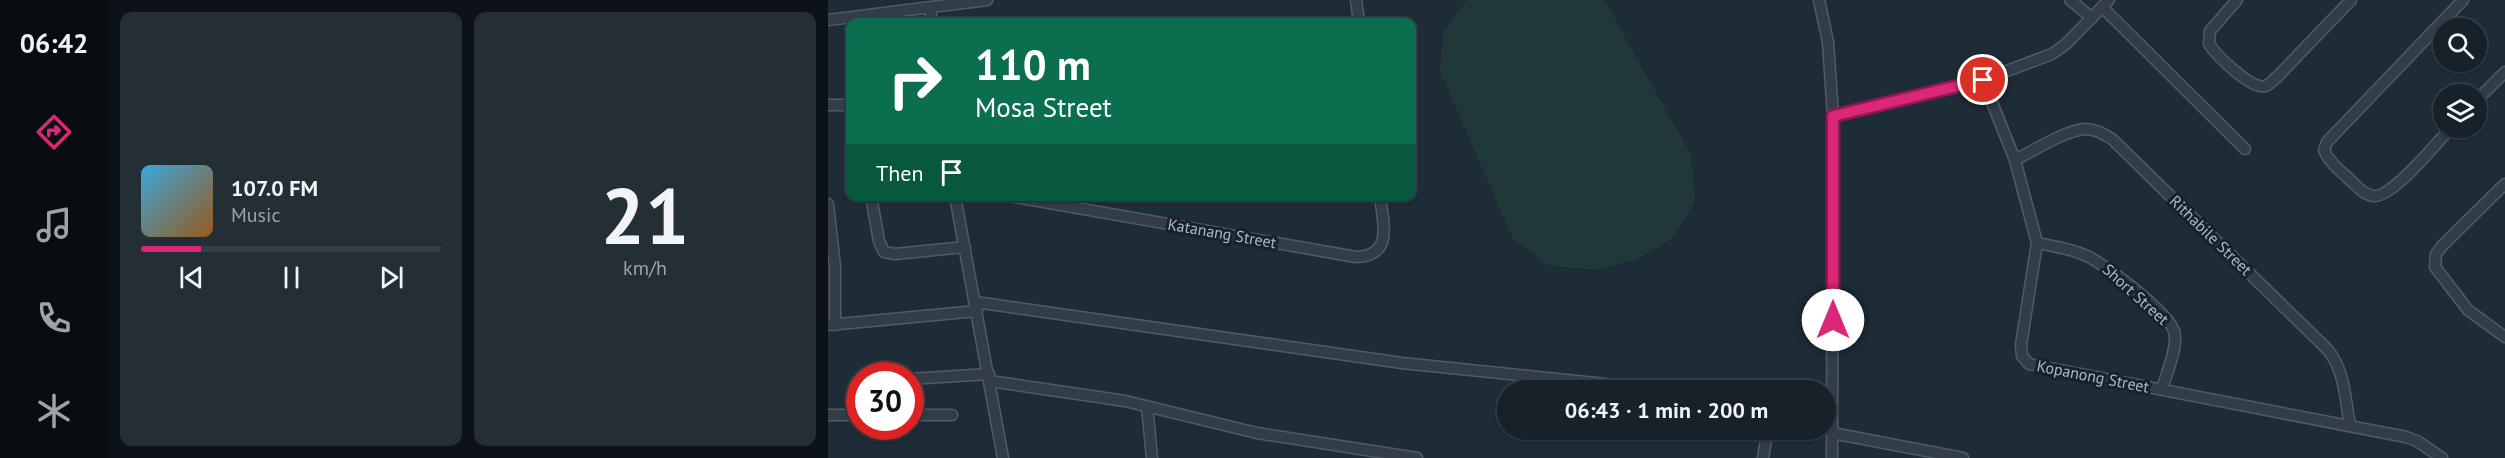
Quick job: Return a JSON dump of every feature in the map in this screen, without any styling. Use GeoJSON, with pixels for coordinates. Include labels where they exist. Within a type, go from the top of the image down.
{"type":"FeatureCollection","features":[{"type":"Feature","properties":{"kind":"street"},"geometry":{"type":"LineString","coordinates":[[828,20],[987,0]]}},
{"type":"Feature","properties":{"kind":"street"},"geometry":{"type":"LineString","coordinates":[[1356,0],[1358,18]]}},
{"type":"Feature","properties":{"kind":"street"},"geometry":{"type":"LineString","coordinates":[[2070,0],[2092,18]]}},
{"type":"Feature","properties":{"kind":"street"},"geometry":{"type":"LineString","coordinates":[[2237,0],[2210,31],[2209,44],[2250,83],[2261,86],[2266,86],[2277,77],[2351,0]]}},
{"type":"Feature","properties":{"kind":"street"},"geometry":{"type":"LineString","coordinates":[[2441,138],[2395,186],[2377,196],[2360,190],[2331,162],[2324,150],[2327,142],[2463,0]]}},
{"type":"Feature","properties":{"kind":"street"},"geometry":{"type":"LineString","coordinates":[[1822,2],[1829,53],[1833,116],[1832,380]]}},
{"type":"Feature","properties":{"kind":"street"},"geometry":{"type":"LineString","coordinates":[[1833,116],[1983,80],[2052,54],[2066,44],[2106,4],[2245,149]]}},
{"type":"Feature","properties":{"kind":"street"},"geometry":{"type":"LineString","coordinates":[[930,8],[931,18]]}},
{"type":"Feature","properties":{"kind":"street"},"geometry":{"type":"LineString","coordinates":[[2487,90],[2505,72]]}},
{"type":"Feature","properties":{"kind":"street","name":"Kopanong Street"},"geometry":{"type":"LineString","coordinates":[[1983,80],[2014,160],[2037,243],[2021,345],[2026,361],[2037,366],[2350,425],[2417,441],[2442,458]]}},
{"type":"Feature","properties":{"kind":"street"},"geometry":{"type":"LineString","coordinates":[[828,105],[846,105]]}},
{"type":"Feature","properties":{"kind":"street","name":"Rithabile Street"},"geometry":{"type":"LineString","coordinates":[[2014,160],[2084,129],[2097,131],[2112,140],[2335,358],[2343,378],[2350,425]]}},
{"type":"Feature","properties":{"kind":"street"},"geometry":{"type":"LineString","coordinates":[[2503,332],[2463,304],[2435,267],[2434,261],[2443,245],[2505,184]]}},
{"type":"Feature","properties":{"kind":"street"},"geometry":{"type":"LineString","coordinates":[[872,201],[879,242],[884,252],[895,254],[965,247]]}},
{"type":"Feature","properties":{"kind":"street"},"geometry":{"type":"LineString","coordinates":[[956,201],[1003,458]]}},
{"type":"Feature","properties":{"kind":"street","name":"Katanang Street"},"geometry":{"type":"LineString","coordinates":[[1038,201],[1356,257],[1373,254],[1380,249],[1384,226],[1381,201]]}},
{"type":"Feature","properties":{"kind":"street"},"geometry":{"type":"LineString","coordinates":[[828,204],[834,257],[832,325],[976,306],[1052,311],[1402,363],[1567,380]]}},
{"type":"Feature","properties":{"kind":"street","name":"Short Street"},"geometry":{"type":"LineString","coordinates":[[2037,243],[2083,254],[2097,260],[2170,322],[2175,337],[2162,390]]}},
{"type":"Feature","properties":{"kind":"street"},"geometry":{"type":"LineString","coordinates":[[924,379],[990,378],[1147,406],[1257,433],[1417,458]]}},
{"type":"Feature","properties":{"kind":"street"},"geometry":{"type":"LineString","coordinates":[[1147,406],[1152,458]]}},
{"type":"Feature","properties":{"kind":"street"},"geometry":{"type":"LineString","coordinates":[[828,415],[846,415]]}},
{"type":"Feature","properties":{"kind":"street"},"geometry":{"type":"LineString","coordinates":[[924,415],[952,415]]}},
{"type":"Feature","properties":{"kind":"street"},"geometry":{"type":"LineString","coordinates":[[1836,434],[1963,458]]}},
{"type":"Feature","properties":{"kind":"street"},"geometry":{"type":"LineString","coordinates":[[1763,458],[1766,440]]}},
{"type":"Feature","properties":{"kind":"street"},"geometry":{"type":"LineString","coordinates":[[1832,440],[1832,458]]}},
{"type":"Feature","properties":{"kind":"green space"},"geometry":{"type":"Polygon","coordinates":[[[1467,0],[1601,0],[1606,3],[1691,155],[1695,202],[1672,239],[1637,259],[1594,270],[1548,265],[1513,239],[1440,71],[1444,31],[1467,0]]]}},
{"type":"Feature","properties":{"kind":"route"},"geometry":{"type":"LineString","coordinates":[[1833,320],[1833,116],[1983,80]]}}]}
